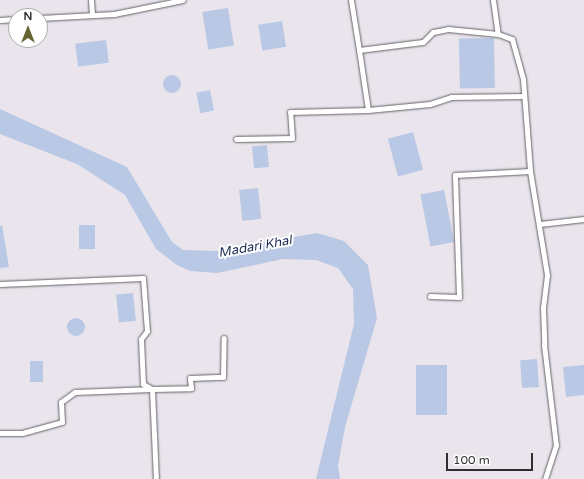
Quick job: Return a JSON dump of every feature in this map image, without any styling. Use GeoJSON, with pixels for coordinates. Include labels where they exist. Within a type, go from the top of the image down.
{"type":"FeatureCollection","features":[{"type":"Feature","properties":{"kind":"street"},"geometry":{"type":"LineString","coordinates":[[91,0],[92,15]]}},
{"type":"Feature","properties":{"kind":"street"},"geometry":{"type":"LineString","coordinates":[[48,18],[92,15],[183,0]]}},
{"type":"Feature","properties":{"kind":"street"},"geometry":{"type":"LineString","coordinates":[[351,0],[368,110]]}},
{"type":"Feature","properties":{"kind":"street"},"geometry":{"type":"LineString","coordinates":[[493,0],[498,34]]}},
{"type":"Feature","properties":{"kind":"street"},"geometry":{"type":"LineString","coordinates":[[359,50],[423,42],[433,32],[448,29],[498,34],[512,39],[524,96],[530,171],[548,275],[543,307],[544,345],[556,445],[545,478]]}},
{"type":"Feature","properties":{"kind":"street"},"geometry":{"type":"LineString","coordinates":[[236,139],[292,138],[290,112],[368,110],[430,104],[451,97],[524,96]]}},
{"type":"Feature","properties":{"kind":"street"},"geometry":{"type":"LineString","coordinates":[[430,296],[459,296],[455,175],[530,171]]}},
{"type":"Feature","properties":{"kind":"street"},"geometry":{"type":"LineString","coordinates":[[540,224],[584,219]]}},
{"type":"Feature","properties":{"kind":"street"},"geometry":{"type":"LineString","coordinates":[[0,284],[143,278],[147,331],[141,339],[143,384],[152,389]]}},
{"type":"Feature","properties":{"kind":"street"},"geometry":{"type":"LineString","coordinates":[[0,433],[22,433],[62,422],[61,402],[75,392],[191,388],[190,378],[223,377],[224,338]]}},
{"type":"Feature","properties":{"kind":"street"},"geometry":{"type":"LineString","coordinates":[[152,389],[156,479]]}},
{"type":"Feature","properties":{"kind":"water"},"geometry":{"type":"Polygon","coordinates":[[[228,8],[234,46],[208,50],[202,12],[228,8]]]}},
{"type":"Feature","properties":{"kind":"water"},"geometry":{"type":"Polygon","coordinates":[[[282,21],[286,47],[262,50],[258,25],[282,21]]]}},
{"type":"Feature","properties":{"kind":"water"},"geometry":{"type":"Polygon","coordinates":[[[494,38],[495,88],[460,89],[459,39],[494,38]]]}},
{"type":"Feature","properties":{"kind":"water"},"geometry":{"type":"Polygon","coordinates":[[[106,40],[109,63],[78,67],[75,44],[106,40]]]}},
{"type":"Feature","properties":{"kind":"water"},"geometry":{"type":"Polygon","coordinates":[[[168,75],[176,75],[181,80],[179,91],[176,93],[168,93],[163,88],[163,80],[168,75]]]}},
{"type":"Feature","properties":{"kind":"water"},"geometry":{"type":"Polygon","coordinates":[[[210,90],[214,111],[200,113],[196,93],[210,90]]]}},
{"type":"Feature","properties":{"kind":"water","name":"Madari Khal"},"geometry":{"type":"Polygon","coordinates":[[[0,109],[127,167],[172,242],[183,250],[217,251],[317,233],[344,241],[368,265],[377,318],[345,427],[338,466],[340,479],[316,479],[354,324],[353,289],[338,268],[316,260],[283,259],[217,273],[190,271],[177,265],[156,249],[125,195],[77,164],[0,134],[0,109]]]}},
{"type":"Feature","properties":{"kind":"water"},"geometry":{"type":"Polygon","coordinates":[[[413,132],[423,170],[398,176],[388,139],[413,132]]]}},
{"type":"Feature","properties":{"kind":"water"},"geometry":{"type":"Polygon","coordinates":[[[267,145],[269,167],[254,168],[252,146],[267,145]]]}},
{"type":"Feature","properties":{"kind":"water"},"geometry":{"type":"Polygon","coordinates":[[[258,188],[261,219],[242,221],[239,190],[258,188]]]}},
{"type":"Feature","properties":{"kind":"water"},"geometry":{"type":"Polygon","coordinates":[[[444,190],[454,242],[431,247],[420,195],[444,190]]]}},
{"type":"Feature","properties":{"kind":"water"},"geometry":{"type":"Polygon","coordinates":[[[2,225],[9,267],[0,268],[0,226],[2,225]]]}},
{"type":"Feature","properties":{"kind":"water"},"geometry":{"type":"Polygon","coordinates":[[[79,225],[95,225],[95,249],[79,249],[79,225]]]}},
{"type":"Feature","properties":{"kind":"water"},"geometry":{"type":"Polygon","coordinates":[[[133,293],[136,321],[119,323],[116,295],[133,293]]]}},
{"type":"Feature","properties":{"kind":"water"},"geometry":{"type":"Polygon","coordinates":[[[72,318],[80,318],[85,323],[83,334],[80,336],[72,336],[67,331],[67,323],[72,318]]]}},
{"type":"Feature","properties":{"kind":"water"},"geometry":{"type":"Polygon","coordinates":[[[537,359],[539,387],[522,388],[520,360],[537,359]]]}},
{"type":"Feature","properties":{"kind":"water"},"geometry":{"type":"Polygon","coordinates":[[[30,361],[43,361],[43,382],[30,382],[30,361]]]}},
{"type":"Feature","properties":{"kind":"water"},"geometry":{"type":"Polygon","coordinates":[[[416,365],[447,365],[447,415],[416,415],[416,365]]]}},
{"type":"Feature","properties":{"kind":"water"},"geometry":{"type":"Polygon","coordinates":[[[584,365],[584,395],[566,397],[563,367],[584,365]]]}}]}
